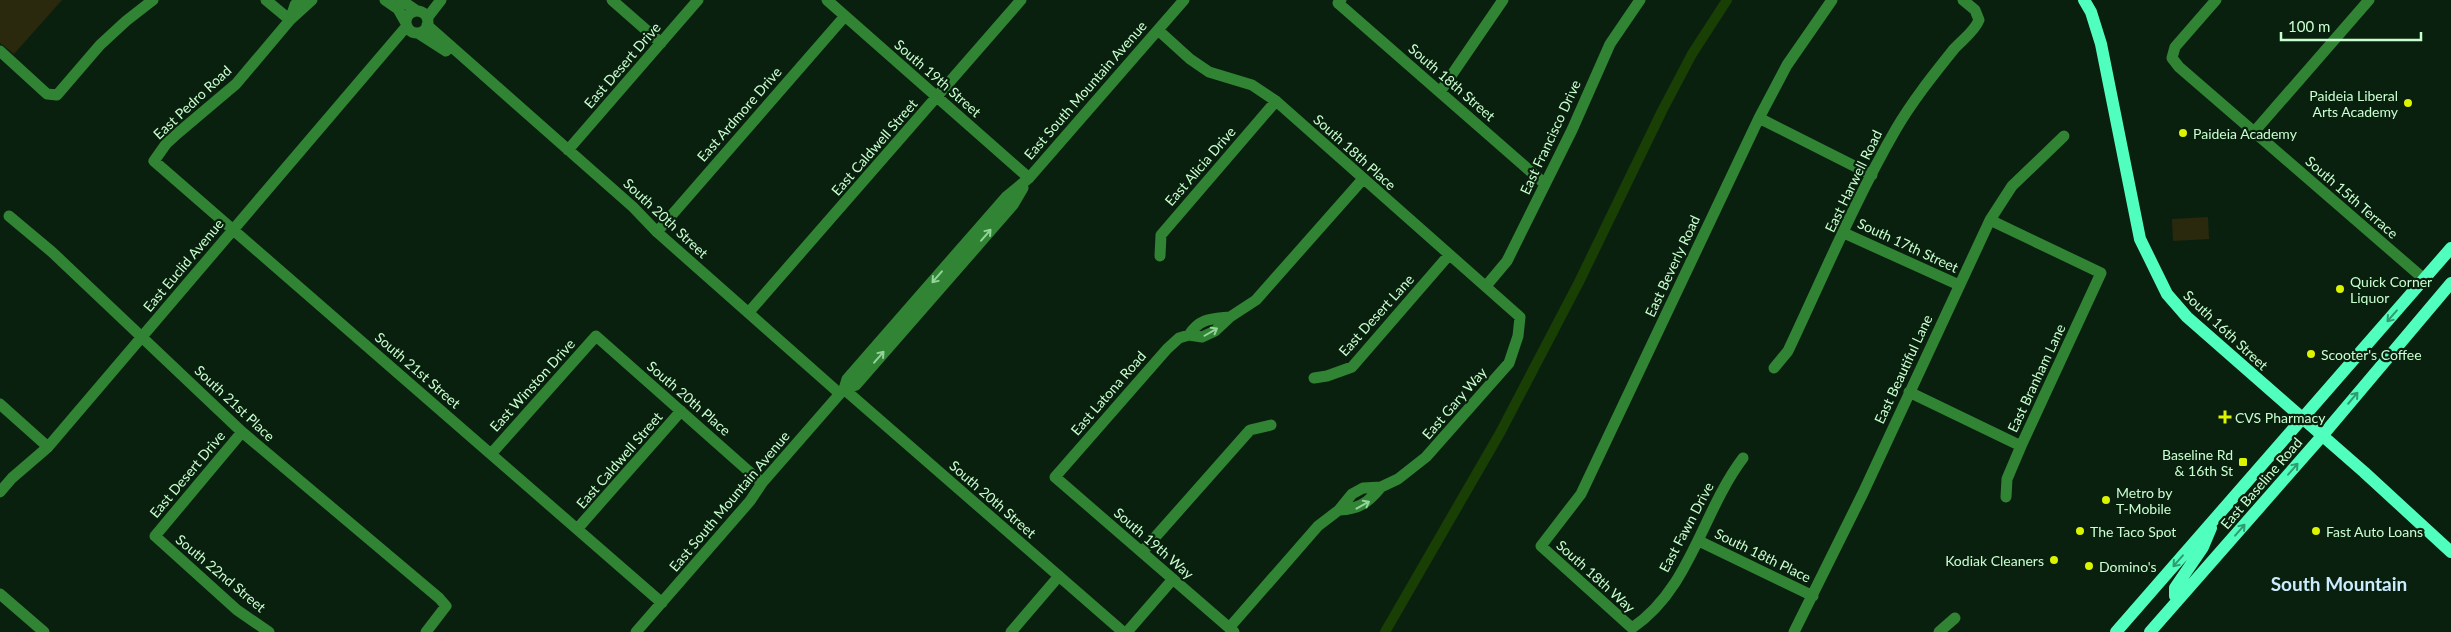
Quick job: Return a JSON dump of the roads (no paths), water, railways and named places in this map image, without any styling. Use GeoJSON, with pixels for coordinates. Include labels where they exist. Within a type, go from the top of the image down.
{"type":"FeatureCollection","features":[{"type":"Feature","properties":{"kind":"main road","name":"South 16th Street"},"geometry":{"type":"LineString","coordinates":[[2084,0],[2091,12],[2101,44],[2140,239],[2152,268],[2167,294],[2187,317],[2451,552]]}},
{"type":"Feature","properties":{"kind":"main road","name":"East Baseline Road"},"geometry":{"type":"LineString","coordinates":[[2116,632],[2451,248]]}},
{"type":"Feature","properties":{"kind":"main road"},"geometry":{"type":"LineString","coordinates":[[2424,279],[2441,294]]}},
{"type":"Feature","properties":{"kind":"main road","name":"East Baseline Road"},"geometry":{"type":"LineString","coordinates":[[2150,632],[2322,436],[2451,283]]}},
{"type":"Feature","properties":{"kind":"main road"},"geometry":{"type":"LineString","coordinates":[[2178,600],[2174,593],[2175,588],[2204,547],[2213,521]]}},
{"type":"Feature","properties":{"kind":"main road"},"geometry":{"type":"LineString","coordinates":[[2128,632],[2136,609]]}},
{"type":"Feature","properties":{"kind":"street"},"geometry":{"type":"LineString","coordinates":[[0,52],[47,94],[57,95],[100,45],[153,0]]}},
{"type":"Feature","properties":{"kind":"street"},"geometry":{"type":"LineString","coordinates":[[266,0],[290,20]]}},
{"type":"Feature","properties":{"kind":"street","name":"East Pedro Road"},"geometry":{"type":"LineString","coordinates":[[290,20],[295,5],[299,0]]}},
{"type":"Feature","properties":{"kind":"street","name":"East Pedro Road"},"geometry":{"type":"LineString","coordinates":[[154,161],[172,138],[236,84],[290,20],[312,0]]}},
{"type":"Feature","properties":{"kind":"street","name":"South 20th Street"},"geometry":{"type":"LineString","coordinates":[[385,0],[398,9],[411,29],[461,62],[472,66]]}},
{"type":"Feature","properties":{"kind":"street","name":"South 20th Street"},"geometry":{"type":"LineString","coordinates":[[401,0],[423,17],[440,39],[466,58],[472,66],[632,207],[657,232],[1122,632]]}},
{"type":"Feature","properties":{"kind":"street"},"geometry":{"type":"LineString","coordinates":[[423,17],[410,14],[411,29],[424,31],[423,17],[432,0]]}},
{"type":"Feature","properties":{"kind":"street"},"geometry":{"type":"LineString","coordinates":[[423,17],[441,0]]}},
{"type":"Feature","properties":{"kind":"street"},"geometry":{"type":"LineString","coordinates":[[612,0],[661,43]]}},
{"type":"Feature","properties":{"kind":"street","name":"East Desert Drive"},"geometry":{"type":"LineString","coordinates":[[568,150],[698,0]]}},
{"type":"Feature","properties":{"kind":"street","name":"South 19th Street"},"geometry":{"type":"LineString","coordinates":[[826,0],[1029,178]]}},
{"type":"Feature","properties":{"kind":"street","name":"East Caldwell Street"},"geometry":{"type":"LineString","coordinates":[[749,312],[1021,0]]}},
{"type":"Feature","properties":{"kind":"street","name":"East South Mountain Avenue"},"geometry":{"type":"LineString","coordinates":[[636,632],[750,501],[762,483],[842,391],[856,385],[1013,205],[1029,178],[1184,0]]}},
{"type":"Feature","properties":{"kind":"street"},"geometry":{"type":"LineString","coordinates":[[1440,92],[1503,0]]}},
{"type":"Feature","properties":{"kind":"street","name":"East Francisco Drive"},"geometry":{"type":"LineString","coordinates":[[1486,286],[1506,261],[1545,184],[1610,44],[1640,0]]}},
{"type":"Feature","properties":{"kind":"street","name":"East Beverly Road"},"geometry":{"type":"LineString","coordinates":[[1541,546],[1582,494],[1759,118],[1788,65],[1832,0]]}},
{"type":"Feature","properties":{"kind":"street","name":"East Harwell Road"},"geometry":{"type":"LineString","coordinates":[[1774,368],[1788,351],[1872,174],[1897,128],[1926,83],[1957,45],[1976,28],[1979,20],[1975,10],[1963,0]]}},
{"type":"Feature","properties":{"kind":"street","name":"South 15th Terrace"},"geometry":{"type":"LineString","coordinates":[[2216,0],[2175,47],[2172,58],[2254,132],[2424,279]]}},
{"type":"Feature","properties":{"kind":"street"},"geometry":{"type":"LineString","coordinates":[[2254,132],[2369,0]]}},
{"type":"Feature","properties":{"kind":"street","name":"South 18th Street"},"geometry":{"type":"LineString","coordinates":[[1340,2],[1545,184]]}},
{"type":"Feature","properties":{"kind":"street","name":"East Ardmore Drive"},"geometry":{"type":"LineString","coordinates":[[657,232],[845,16]]}},
{"type":"Feature","properties":{"kind":"street","name":"East Euclid Avenue"},"geometry":{"type":"LineString","coordinates":[[0,492],[12,478],[48,447],[385,54],[391,44],[411,29]]}},
{"type":"Feature","properties":{"kind":"street","name":"South 18th Place"},"geometry":{"type":"LineString","coordinates":[[1158,30],[1190,59],[1209,72],[1252,85],[1276,101],[1520,317]]}},
{"type":"Feature","properties":{"kind":"street","name":"East Alicia Drive"},"geometry":{"type":"LineString","coordinates":[[1160,256],[1161,235],[1276,101]]}},
{"type":"Feature","properties":{"kind":"street"},"geometry":{"type":"LineString","coordinates":[[1759,118],[1872,174]]}},
{"type":"Feature","properties":{"kind":"street","name":"East Beautiful Lane"},"geometry":{"type":"LineString","coordinates":[[1794,632],[1813,596],[1990,220],[2012,186],[2064,136]]}},
{"type":"Feature","properties":{"kind":"street","name":"South 21st Street"},"geometry":{"type":"LineString","coordinates":[[154,161],[662,603]]}},
{"type":"Feature","properties":{"kind":"street","name":"East Latona Road"},"geometry":{"type":"LineString","coordinates":[[1055,477],[1167,349],[1179,338],[1189,335],[1195,324],[1210,319],[1230,317],[1256,300],[1363,179]]}},
{"type":"Feature","properties":{"kind":"street","name":"South 21st Place"},"geometry":{"type":"LineString","coordinates":[[9,216],[52,252],[242,432],[439,598],[446,606],[426,632]]}},
{"type":"Feature","properties":{"kind":"street","name":"East Branham Lane"},"geometry":{"type":"LineString","coordinates":[[1990,220],[2101,273],[2007,479],[2006,497]]}},
{"type":"Feature","properties":{"kind":"street","name":"South 17th Street"},"geometry":{"type":"LineString","coordinates":[[1844,232],[1958,285]]}},
{"type":"Feature","properties":{"kind":"street","name":"East Desert Lane"},"geometry":{"type":"LineString","coordinates":[[1314,378],[1352,367],[1449,255]]}},
{"type":"Feature","properties":{"kind":"street","name":"East Gary Way"},"geometry":{"type":"LineString","coordinates":[[1232,630],[1318,526],[1339,510],[1352,494],[1363,488],[1381,487],[1398,479],[1426,457],[1509,363],[1518,336],[1520,317]]}},
{"type":"Feature","properties":{"kind":"street","name":"East Winston Drive"},"geometry":{"type":"LineString","coordinates":[[492,454],[596,336]]}},
{"type":"Feature","properties":{"kind":"street","name":"South 20th Place"},"geometry":{"type":"LineString","coordinates":[[596,336],[762,483]]}},
{"type":"Feature","properties":{"kind":"street"},"geometry":{"type":"LineString","coordinates":[[1909,392],[2021,446]]}},
{"type":"Feature","properties":{"kind":"street"},"geometry":{"type":"LineString","coordinates":[[0,404],[48,447]]}},
{"type":"Feature","properties":{"kind":"street","name":"East Caldwell Street"},"geometry":{"type":"LineString","coordinates":[[578,528],[681,412]]}},
{"type":"Feature","properties":{"kind":"street"},"geometry":{"type":"LineString","coordinates":[[1142,552],[1250,430],[1271,424]]}},
{"type":"Feature","properties":{"kind":"street","name":"East Desert Drive"},"geometry":{"type":"LineString","coordinates":[[155,536],[242,432]]}},
{"type":"Feature","properties":{"kind":"street","name":"East Fawn Drive"},"geometry":{"type":"LineString","coordinates":[[1632,628],[1644,619],[1666,596],[1700,541],[1730,474],[1743,458]]}},
{"type":"Feature","properties":{"kind":"street","name":"South 19th Way"},"geometry":{"type":"LineString","coordinates":[[1055,477],[1232,630]]}},
{"type":"Feature","properties":{"kind":"street","name":"South 22nd Street"},"geometry":{"type":"LineString","coordinates":[[155,536],[237,610],[269,632]]}},
{"type":"Feature","properties":{"kind":"street","name":"South 18th Place"},"geometry":{"type":"LineString","coordinates":[[1700,541],[1813,596]]}},
{"type":"Feature","properties":{"kind":"street","name":"South 18th Way"},"geometry":{"type":"LineString","coordinates":[[1541,546],[1632,628]]}},
{"type":"Feature","properties":{"kind":"street"},"geometry":{"type":"LineString","coordinates":[[1011,632],[1059,576]]}},
{"type":"Feature","properties":{"kind":"street"},"geometry":{"type":"LineString","coordinates":[[1127,632],[1173,579]]}},
{"type":"Feature","properties":{"kind":"street"},"geometry":{"type":"LineString","coordinates":[[0,594],[44,632]]}},
{"type":"Feature","properties":{"kind":"street"},"geometry":{"type":"LineString","coordinates":[[1939,632],[1955,618]]}},
{"type":"Feature","properties":{"kind":"waterway"},"geometry":{"type":"LineString","coordinates":[[1385,632],[1500,433],[1579,282],[1662,111],[1692,54],[1727,0]]}},
{"type":"Feature","properties":{"kind":"place","name":"Paideia Liberal Arts Academy"},"geometry":{"type":"Point","coordinates":[2408,103]}},
{"type":"Feature","properties":{"kind":"place","name":"Paideia Academy"},"geometry":{"type":"Point","coordinates":[2183,133]}},
{"type":"Feature","properties":{"kind":"place","name":"Quick Corner Liquor"},"geometry":{"type":"Point","coordinates":[2340,289]}},
{"type":"Feature","properties":{"kind":"place","name":"Scooter's Coffee"},"geometry":{"type":"Point","coordinates":[2311,354]}},
{"type":"Feature","properties":{"kind":"place","name":"CVS Pharmacy"},"geometry":{"type":"Point","coordinates":[2225,417]}},
{"type":"Feature","properties":{"kind":"place","name":"Baseline Rd & 16th St"},"geometry":{"type":"Point","coordinates":[2243,462]}},
{"type":"Feature","properties":{"kind":"place","name":"Metro by T-Mobile"},"geometry":{"type":"Point","coordinates":[2106,500]}},
{"type":"Feature","properties":{"kind":"place","name":"The Taco Spot"},"geometry":{"type":"Point","coordinates":[2080,531]}},
{"type":"Feature","properties":{"kind":"place","name":"Fast Auto Loans"},"geometry":{"type":"Point","coordinates":[2316,531]}},
{"type":"Feature","properties":{"kind":"place","name":"Kodiak Cleaners"},"geometry":{"type":"Point","coordinates":[2054,560]}},
{"type":"Feature","properties":{"kind":"place","name":"Domino's"},"geometry":{"type":"Point","coordinates":[2089,566]}},
{"type":"Feature","properties":{"kind":"district","name":"South Mountain"},"geometry":{"type":"Point","coordinates":[2339,583]}}]}
